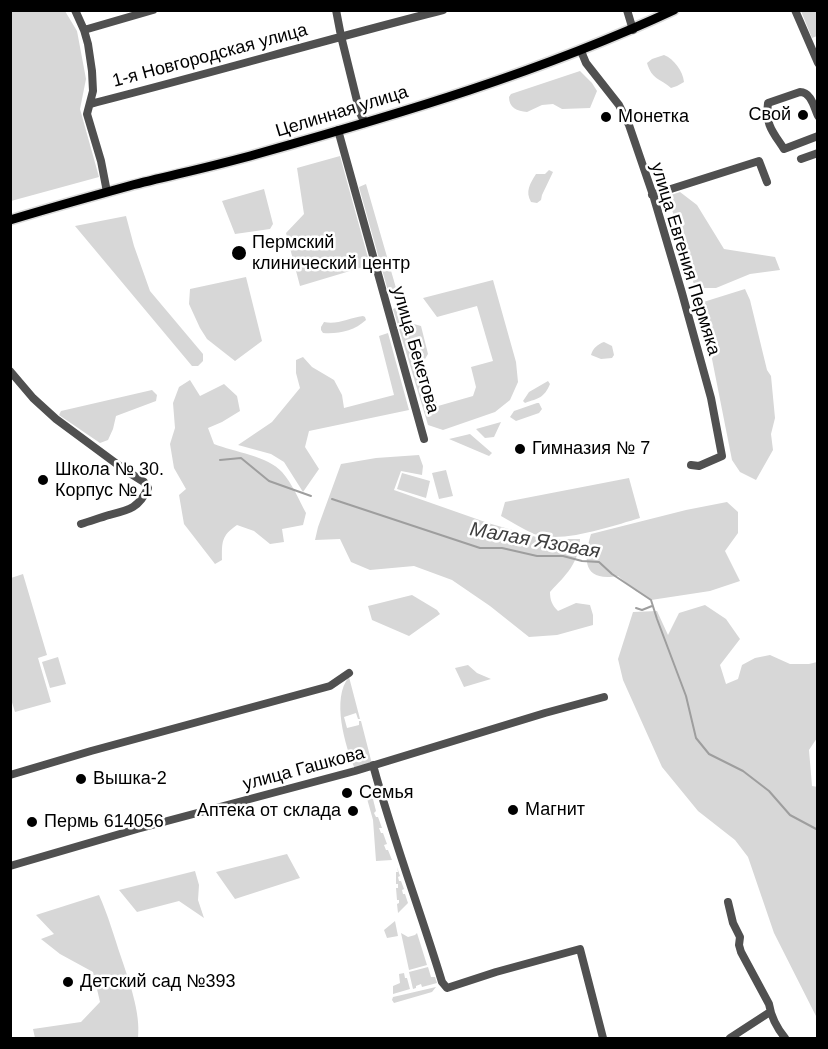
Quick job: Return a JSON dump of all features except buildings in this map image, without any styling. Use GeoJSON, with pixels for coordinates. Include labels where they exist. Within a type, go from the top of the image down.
{"type":"FeatureCollection","features":[{"type":"Feature","properties":{"kind":"main road","name":"Целинная улица"},"geometry":{"type":"LineString","coordinates":[[10,220],[107,192],[255,155],[460,93],[582,51],[674,10]]}},
{"type":"Feature","properties":{"kind":"street"},"geometry":{"type":"LineString","coordinates":[[75,10],[84,30],[92,71],[93,91],[87,114],[101,161],[107,192]]}},
{"type":"Feature","properties":{"kind":"street"},"geometry":{"type":"LineString","coordinates":[[84,30],[153,10]]}},
{"type":"Feature","properties":{"kind":"street"},"geometry":{"type":"LineString","coordinates":[[336,10],[360,113],[365,123]]}},
{"type":"Feature","properties":{"kind":"street","name":"1-я Новгородская улица"},"geometry":{"type":"LineString","coordinates":[[90,104],[443,10]]}},
{"type":"Feature","properties":{"kind":"street"},"geometry":{"type":"LineString","coordinates":[[627,10],[633,30]]}},
{"type":"Feature","properties":{"kind":"street"},"geometry":{"type":"LineString","coordinates":[[795,10],[817,58]]}},
{"type":"Feature","properties":{"kind":"street","name":"улица Евгения Пермяка"},"geometry":{"type":"LineString","coordinates":[[582,51],[586,63],[619,105],[629,125],[682,293],[711,398],[722,456],[699,466],[691,465]]}},
{"type":"Feature","properties":{"kind":"street"},"geometry":{"type":"LineString","coordinates":[[818,116],[808,94],[800,92],[768,103],[766,117],[784,149],[818,136]]}},
{"type":"Feature","properties":{"kind":"street","name":"улица Бекетова"},"geometry":{"type":"LineString","coordinates":[[338,130],[424,439]]}},
{"type":"Feature","properties":{"kind":"street"},"geometry":{"type":"LineString","coordinates":[[801,159],[818,153]]}},
{"type":"Feature","properties":{"kind":"street"},"geometry":{"type":"LineString","coordinates":[[652,195],[759,161],[767,182]]}},
{"type":"Feature","properties":{"kind":"street"},"geometry":{"type":"LineString","coordinates":[[10,371],[33,398],[56,419],[144,482],[148,488],[138,504],[129,510],[81,524]]}},
{"type":"Feature","properties":{"kind":"street"},"geometry":{"type":"LineString","coordinates":[[10,775],[330,686],[349,673]]}},
{"type":"Feature","properties":{"kind":"street","name":"улица Гашкова"},"geometry":{"type":"LineString","coordinates":[[10,866],[373,765],[604,697]]}},
{"type":"Feature","properties":{"kind":"street"},"geometry":{"type":"LineString","coordinates":[[373,765],[403,865],[442,982],[447,988],[580,949],[603,1038]]}},
{"type":"Feature","properties":{"kind":"street"},"geometry":{"type":"LineString","coordinates":[[728,902],[733,923],[740,936],[741,952],[770,1004],[770,1012],[777,1028],[785,1038]]}},
{"type":"Feature","properties":{"kind":"street"},"geometry":{"type":"LineString","coordinates":[[730,1038],[770,1012]]}},
{"type":"Feature","properties":{"kind":"shaded area"},"geometry":{"type":"Polygon","coordinates":[[[11,10],[65,11],[77,31],[86,79],[80,109],[99,177],[11,201],[11,10]]]}},
{"type":"Feature","properties":{"kind":"shaded area"},"geometry":{"type":"Polygon","coordinates":[[[801,11],[817,11],[817,36],[812,38],[801,11]]]}},
{"type":"Feature","properties":{"kind":"shaded area"},"geometry":{"type":"Polygon","coordinates":[[[664,55],[680,70],[684,82],[671,88],[654,76],[647,63],[664,55]]]}},
{"type":"Feature","properties":{"kind":"shaded area"},"geometry":{"type":"Polygon","coordinates":[[[580,71],[597,91],[590,108],[562,109],[553,104],[542,105],[527,112],[517,110],[510,104],[511,94],[580,71]]]}},
{"type":"Feature","properties":{"kind":"shaded area"},"geometry":{"type":"Polygon","coordinates":[[[340,156],[370,265],[300,286],[286,233],[304,214],[297,168],[340,156]]]}},
{"type":"Feature","properties":{"kind":"shaded area"},"geometry":{"type":"Polygon","coordinates":[[[549,170],[553,172],[541,200],[537,203],[531,202],[528,191],[532,181],[536,174],[545,174],[549,170]]]}},
{"type":"Feature","properties":{"kind":"shaded area"},"geometry":{"type":"Polygon","coordinates":[[[366,184],[396,288],[388,291],[359,187],[366,184]]]}},
{"type":"Feature","properties":{"kind":"shaded area"},"geometry":{"type":"Polygon","coordinates":[[[264,189],[273,224],[270,229],[235,234],[222,201],[264,189]]]}},
{"type":"Feature","properties":{"kind":"shaded area"},"geometry":{"type":"Polygon","coordinates":[[[680,192],[697,205],[724,249],[775,257],[780,270],[750,274],[716,288],[695,288],[668,196],[680,192]]]}},
{"type":"Feature","properties":{"kind":"shaded area"},"geometry":{"type":"Polygon","coordinates":[[[126,216],[150,291],[203,354],[203,361],[198,366],[192,366],[75,226],[126,216]]]}},
{"type":"Feature","properties":{"kind":"shaded area"},"geometry":{"type":"Polygon","coordinates":[[[246,277],[262,341],[235,361],[207,339],[200,328],[189,304],[190,289],[246,277]]]}},
{"type":"Feature","properties":{"kind":"shaded area"},"geometry":{"type":"Polygon","coordinates":[[[493,280],[516,362],[518,382],[510,400],[495,412],[443,430],[428,425],[393,309],[400,306],[410,323],[421,326],[428,354],[422,364],[438,406],[473,396],[476,387],[471,367],[493,361],[477,306],[437,317],[423,298],[493,280]]]}},
{"type":"Feature","properties":{"kind":"shaded area"},"geometry":{"type":"Polygon","coordinates":[[[745,289],[750,300],[767,370],[771,376],[775,418],[771,434],[773,450],[756,480],[740,472],[732,460],[712,359],[697,304],[745,289]]]}},
{"type":"Feature","properties":{"kind":"shaded area"},"geometry":{"type":"Polygon","coordinates":[[[363,316],[366,320],[346,331],[323,333],[321,330],[324,322],[338,322],[363,316]]]}},
{"type":"Feature","properties":{"kind":"shaded area"},"geometry":{"type":"Polygon","coordinates":[[[388,333],[409,410],[309,431],[305,447],[319,469],[303,492],[284,462],[271,454],[238,445],[272,422],[300,388],[296,373],[296,360],[303,357],[312,367],[334,380],[342,395],[344,408],[394,395],[379,336],[388,333]]]}},
{"type":"Feature","properties":{"kind":"shaded area"},"geometry":{"type":"Polygon","coordinates":[[[604,342],[612,346],[614,355],[612,358],[601,359],[591,355],[596,347],[604,342]]]}},
{"type":"Feature","properties":{"kind":"shaded area"},"geometry":{"type":"Polygon","coordinates":[[[190,380],[200,396],[224,384],[237,396],[240,411],[208,428],[214,444],[268,462],[282,472],[292,486],[306,513],[303,525],[282,529],[284,542],[270,544],[254,531],[237,525],[225,536],[222,560],[215,564],[184,524],[179,495],[186,489],[174,468],[170,444],[175,428],[173,403],[179,387],[190,380]]]}},
{"type":"Feature","properties":{"kind":"shaded area"},"geometry":{"type":"Polygon","coordinates":[[[548,381],[550,384],[543,395],[525,403],[523,401],[529,392],[548,381]]]}},
{"type":"Feature","properties":{"kind":"shaded area"},"geometry":{"type":"Polygon","coordinates":[[[152,390],[157,395],[156,401],[116,416],[108,440],[100,443],[59,415],[61,411],[152,390]]]}},
{"type":"Feature","properties":{"kind":"shaded area"},"geometry":{"type":"Polygon","coordinates":[[[537,403],[542,409],[539,413],[516,421],[510,417],[514,411],[537,403]]]}},
{"type":"Feature","properties":{"kind":"shaded area"},"geometry":{"type":"Polygon","coordinates":[[[501,422],[494,437],[485,438],[476,429],[501,422]]]}},
{"type":"Feature","properties":{"kind":"shaded area"},"geometry":{"type":"Polygon","coordinates":[[[470,434],[492,453],[489,456],[449,439],[470,434]]]}},
{"type":"Feature","properties":{"kind":"shaded area"},"geometry":{"type":"Polygon","coordinates":[[[419,455],[423,466],[422,475],[401,471],[394,490],[488,523],[543,539],[580,539],[574,562],[550,592],[550,598],[558,611],[576,603],[590,605],[593,625],[557,635],[529,637],[452,580],[414,566],[370,570],[351,562],[340,539],[315,540],[341,464],[376,458],[419,455]]]}},
{"type":"Feature","properties":{"kind":"shaded area"},"geometry":{"type":"Polygon","coordinates":[[[446,470],[453,496],[439,499],[432,473],[446,470]]]}},
{"type":"Feature","properties":{"kind":"shaded area"},"geometry":{"type":"Polygon","coordinates":[[[402,473],[430,481],[426,498],[397,489],[402,473]]]}},
{"type":"Feature","properties":{"kind":"shaded area"},"geometry":{"type":"Polygon","coordinates":[[[629,478],[640,518],[587,533],[545,537],[534,534],[501,516],[505,502],[629,478]]]}},
{"type":"Feature","properties":{"kind":"shaded area"},"geometry":{"type":"Polygon","coordinates":[[[727,502],[738,512],[738,533],[725,551],[740,581],[710,591],[651,600],[618,576],[598,576],[588,567],[587,552],[591,534],[727,502]]]}},
{"type":"Feature","properties":{"kind":"shaded area"},"geometry":{"type":"Polygon","coordinates":[[[23,574],[47,655],[38,658],[51,702],[15,712],[10,696],[11,578],[23,574]]]}},
{"type":"Feature","properties":{"kind":"shaded area"},"geometry":{"type":"Polygon","coordinates":[[[412,595],[440,614],[409,636],[372,620],[368,606],[412,595]]]}},
{"type":"Feature","properties":{"kind":"shaded area"},"geometry":{"type":"Polygon","coordinates":[[[705,605],[726,619],[740,639],[720,665],[726,684],[738,679],[742,665],[755,658],[770,655],[790,664],[817,662],[817,738],[809,750],[812,786],[818,787],[817,1018],[774,933],[748,857],[735,840],[698,811],[662,767],[623,680],[618,659],[633,612],[657,611],[668,635],[679,613],[705,605]]]}},
{"type":"Feature","properties":{"kind":"shaded area"},"geometry":{"type":"Polygon","coordinates":[[[58,657],[66,684],[50,688],[42,662],[58,657]]]}},
{"type":"Feature","properties":{"kind":"shaded area"},"geometry":{"type":"Polygon","coordinates":[[[468,665],[477,673],[491,679],[464,687],[455,668],[468,665]]]}},
{"type":"Feature","properties":{"kind":"shaded area"},"geometry":{"type":"Polygon","coordinates":[[[349,677],[360,719],[356,713],[344,717],[347,728],[359,725],[361,721],[372,764],[355,769],[347,748],[340,709],[344,686],[349,677]]]}},
{"type":"Feature","properties":{"kind":"shaded area"},"geometry":{"type":"Polygon","coordinates":[[[366,795],[373,799],[376,811],[374,813],[378,817],[382,828],[379,828],[387,844],[384,845],[392,860],[376,861],[373,820],[366,795]]]}},
{"type":"Feature","properties":{"kind":"shaded area"},"geometry":{"type":"Polygon","coordinates":[[[287,854],[300,878],[235,899],[216,872],[287,854]]]}},
{"type":"Feature","properties":{"kind":"shaded area"},"geometry":{"type":"Polygon","coordinates":[[[397,867],[399,881],[401,881],[403,894],[408,903],[398,913],[399,900],[397,900],[396,888],[398,888],[396,884],[397,867]]]}},
{"type":"Feature","properties":{"kind":"shaded area"},"geometry":{"type":"Polygon","coordinates":[[[195,871],[199,885],[198,900],[204,918],[179,901],[137,912],[119,890],[195,871]]]}},
{"type":"Feature","properties":{"kind":"shaded area"},"geometry":{"type":"Polygon","coordinates":[[[99,895],[134,997],[138,1018],[138,1038],[35,1038],[33,1029],[81,1022],[100,1002],[93,972],[60,954],[41,939],[54,934],[36,915],[99,895]]]}},
{"type":"Feature","properties":{"kind":"shaded area"},"geometry":{"type":"Polygon","coordinates":[[[395,921],[398,936],[387,938],[384,930],[395,921]]]}},
{"type":"Feature","properties":{"kind":"shaded area"},"geometry":{"type":"Polygon","coordinates":[[[401,933],[408,937],[417,933],[427,965],[409,970],[401,933]]]}},
{"type":"Feature","properties":{"kind":"shaded area"},"geometry":{"type":"Polygon","coordinates":[[[428,967],[431,977],[435,977],[437,983],[422,987],[421,984],[413,989],[409,972],[428,967]]]}},
{"type":"Feature","properties":{"kind":"shaded area"},"geometry":{"type":"Polygon","coordinates":[[[404,973],[410,989],[393,994],[393,986],[400,983],[399,974],[404,973]]]}},
{"type":"Feature","properties":{"kind":"shaded area"},"geometry":{"type":"Polygon","coordinates":[[[436,987],[432,992],[394,1003],[392,1000],[393,997],[436,987]]]}},
{"type":"Feature","properties":{"kind":"waterway"},"geometry":{"type":"LineString","coordinates":[[220,460],[241,458],[269,481],[311,496]]}},
{"type":"Feature","properties":{"kind":"waterway","name":"Малая Язовая"},"geometry":{"type":"LineString","coordinates":[[332,499],[480,548],[502,548],[537,556],[563,556],[582,561],[599,562],[612,574],[651,600],[686,696],[696,738],[709,754],[743,771],[769,791],[790,815],[818,830]]}},
{"type":"Feature","properties":{"kind":"waterway","name":"Малая Язовая"},"geometry":{"type":"LineString","coordinates":[[636,608],[642,610],[652,606]]}},
{"type":"Feature","properties":{"kind":"place","name":"Свой"},"geometry":{"type":"Point","coordinates":[803,115]}},
{"type":"Feature","properties":{"kind":"place","name":"Монетка"},"geometry":{"type":"Point","coordinates":[606,117]}},
{"type":"Feature","properties":{"kind":"place","name":"Пермский клинический центр"},"geometry":{"type":"Point","coordinates":[239,253]}},
{"type":"Feature","properties":{"kind":"place","name":"Гимназия № 7"},"geometry":{"type":"Point","coordinates":[520,449]}},
{"type":"Feature","properties":{"kind":"place","name":"Школа № 30. Корпус № 1"},"geometry":{"type":"Point","coordinates":[43,480]}},
{"type":"Feature","properties":{"kind":"place","name":"Вышка-2"},"geometry":{"type":"Point","coordinates":[81,779]}},
{"type":"Feature","properties":{"kind":"place","name":"Семья"},"geometry":{"type":"Point","coordinates":[347,793]}},
{"type":"Feature","properties":{"kind":"place","name":"Магнит"},"geometry":{"type":"Point","coordinates":[513,810]}},
{"type":"Feature","properties":{"kind":"place","name":"Аптека от склада"},"geometry":{"type":"Point","coordinates":[353,811]}},
{"type":"Feature","properties":{"kind":"place","name":"Пермь 614056"},"geometry":{"type":"Point","coordinates":[32,822]}},
{"type":"Feature","properties":{"kind":"place","name":"Детский сад №393"},"geometry":{"type":"Point","coordinates":[68,982]}}]}
